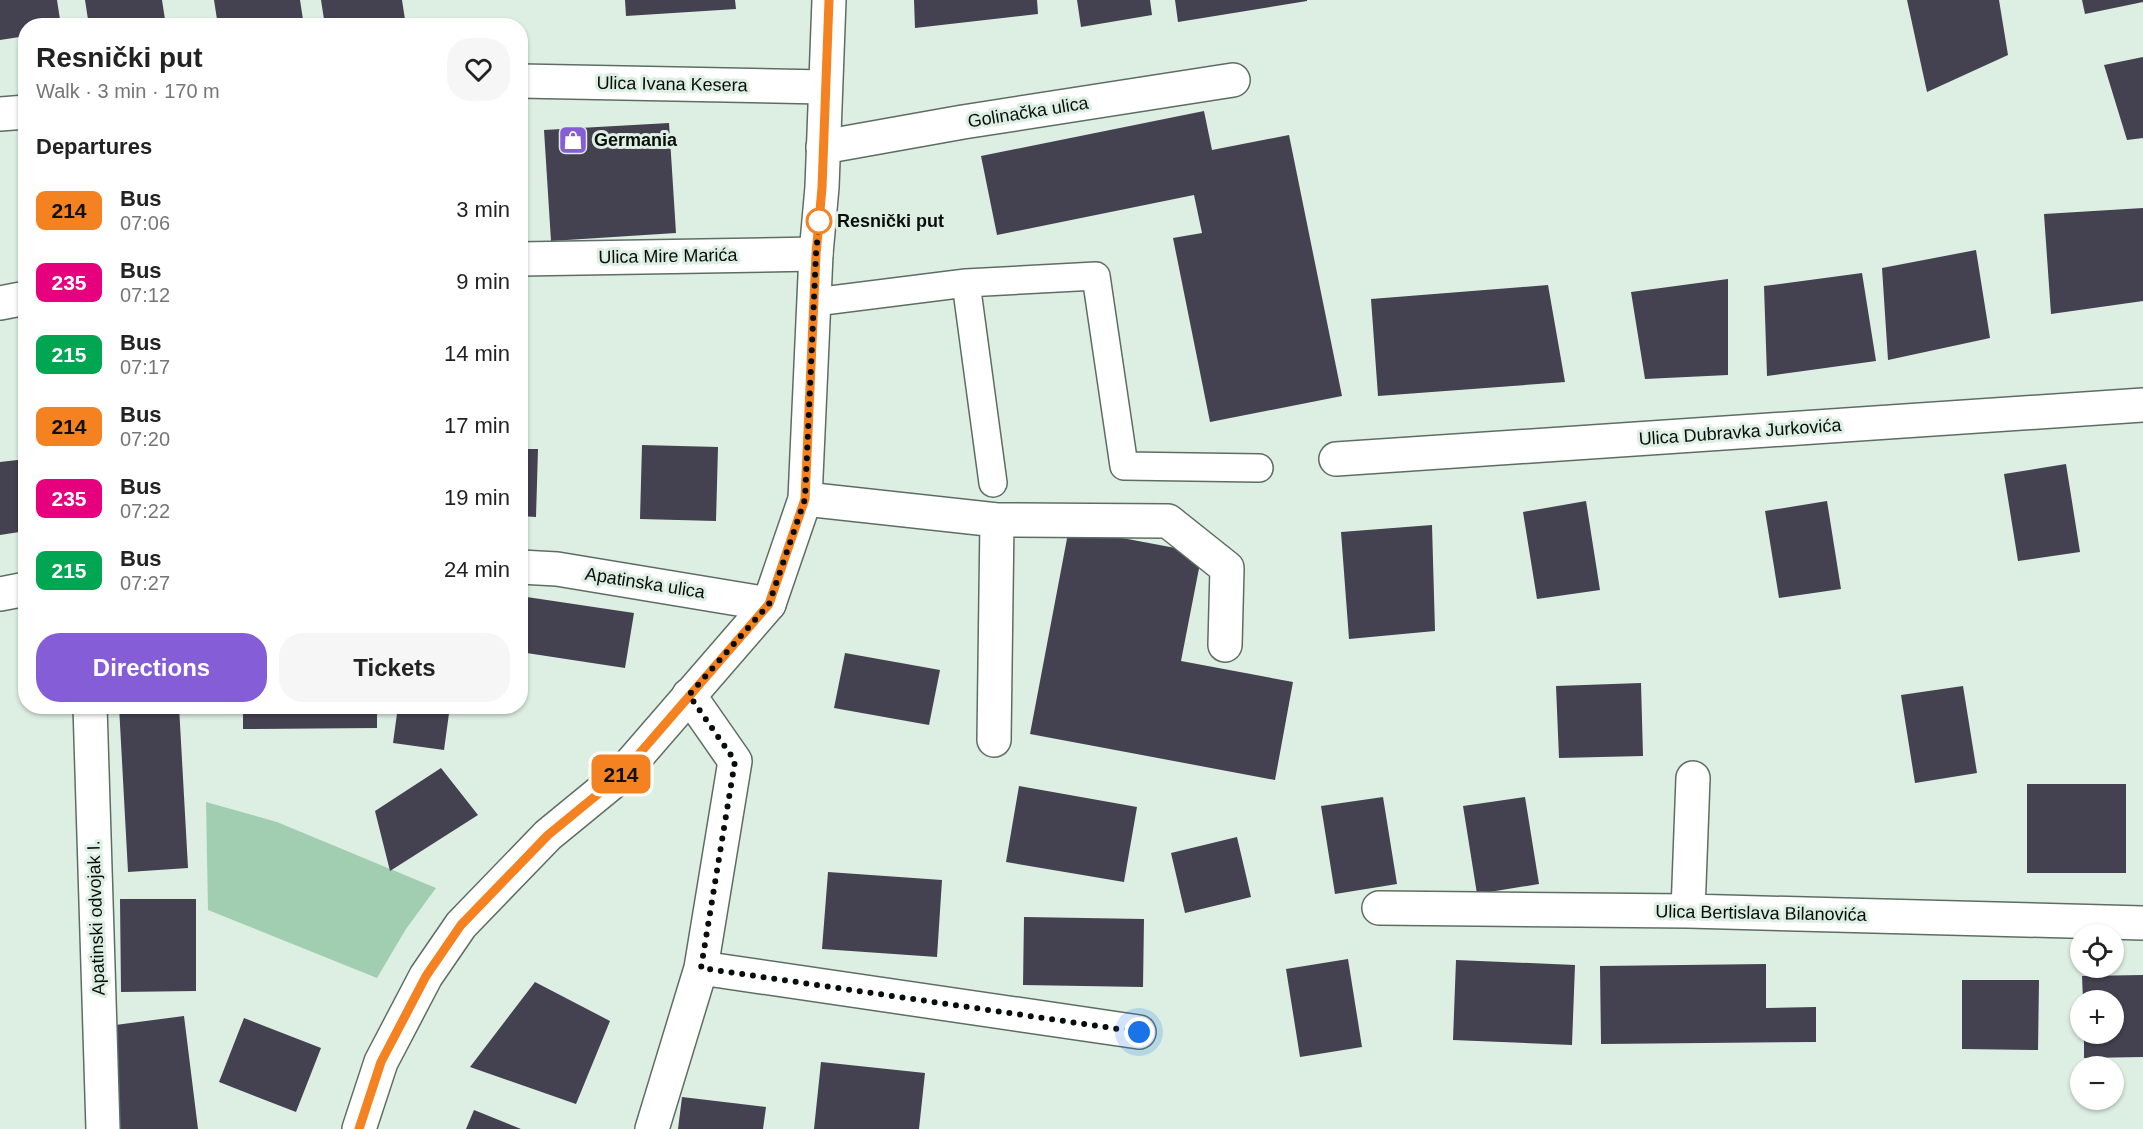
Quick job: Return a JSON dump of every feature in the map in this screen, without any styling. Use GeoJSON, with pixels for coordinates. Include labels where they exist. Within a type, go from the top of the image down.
{"type":"FeatureCollection","features":[{"type":"Feature","properties":{"kind":"street"},"geometry":{"type":"LineString","coordinates":[[359,1129],[381,1062],[426,976],[461,925],[548,835],[620,776],[769,604],[805,499],[816,254],[822,188],[829,0]]}},
{"type":"Feature","properties":{"kind":"street","name":"Golinačka ulica"},"geometry":{"type":"LineString","coordinates":[[823,147],[963,122],[1233,80]]}},
{"type":"Feature","properties":{"kind":"street","name":"Ulica Ivana Kesera"},"geometry":{"type":"LineString","coordinates":[[528,81],[824,87]]}},
{"type":"Feature","properties":{"kind":"street"},"geometry":{"type":"LineString","coordinates":[[0,114],[18,113]]}},
{"type":"Feature","properties":{"kind":"street","name":"Ulica Mire Marića"},"geometry":{"type":"LineString","coordinates":[[528,259],[816,254]]}},
{"type":"Feature","properties":{"kind":"street"},"geometry":{"type":"LineString","coordinates":[[0,303],[18,300]]}},
{"type":"Feature","properties":{"kind":"street","name":"Ulica Dubravka Jurkovića"},"geometry":{"type":"LineString","coordinates":[[1336,459],[2143,405]]}},
{"type":"Feature","properties":{"kind":"street"},"geometry":{"type":"LineString","coordinates":[[805,499],[997,520],[1168,520],[1227,568],[1226,645]]}},
{"type":"Feature","properties":{"kind":"street"},"geometry":{"type":"LineString","coordinates":[[994,740],[997,520]]}},
{"type":"Feature","properties":{"kind":"street","name":"Apatinska ulica"},"geometry":{"type":"LineString","coordinates":[[528,567],[557,569],[769,604]]}},
{"type":"Feature","properties":{"kind":"street"},"geometry":{"type":"LineString","coordinates":[[0,594],[18,591]]}},
{"type":"Feature","properties":{"kind":"street"},"geometry":{"type":"LineString","coordinates":[[652,1129],[701,968],[735,761],[689,695]]}},
{"type":"Feature","properties":{"kind":"street","name":"Apatinski odvojak I."},"geometry":{"type":"LineString","coordinates":[[90,714],[103,1129]]}},
{"type":"Feature","properties":{"kind":"street"},"geometry":{"type":"LineString","coordinates":[[1688,911],[1693,778]]}},
{"type":"Feature","properties":{"kind":"street","name":"Ulica Bertislava Bilanovića"},"geometry":{"type":"LineString","coordinates":[[1379,908],[1688,911],[2143,922]]}},
{"type":"Feature","properties":{"kind":"street"},"geometry":{"type":"LineString","coordinates":[[701,968],[1139,1032]]}},
{"type":"Feature","properties":{"kind":"lane"},"geometry":{"type":"LineString","coordinates":[[815,302],[966,283],[1096,276],[1124,466],[1260,468]]}},
{"type":"Feature","properties":{"kind":"lane"},"geometry":{"type":"LineString","coordinates":[[966,283],[993,483]]}},
{"type":"Feature","properties":{"kind":"green space"},"geometry":{"type":"Polygon","coordinates":[[[206,802],[277,822],[436,888],[406,929],[377,978],[208,910],[206,802]]]}},
{"type":"Feature","properties":{"kind":"building"},"geometry":{"type":"Polygon","coordinates":[[[0,0],[57,0],[60,18],[18,18],[18,37],[0,40],[0,0]]]}},
{"type":"Feature","properties":{"kind":"building"},"geometry":{"type":"Polygon","coordinates":[[[85,0],[162,0],[165,18],[88,18],[85,0]]]}},
{"type":"Feature","properties":{"kind":"building"},"geometry":{"type":"Polygon","coordinates":[[[214,0],[300,0],[303,18],[217,18],[214,0]]]}},
{"type":"Feature","properties":{"kind":"building"},"geometry":{"type":"Polygon","coordinates":[[[321,0],[402,0],[405,18],[324,18],[321,0]]]}},
{"type":"Feature","properties":{"kind":"building"},"geometry":{"type":"Polygon","coordinates":[[[625,0],[735,0],[736,9],[626,16],[625,0]]]}},
{"type":"Feature","properties":{"kind":"building"},"geometry":{"type":"Polygon","coordinates":[[[914,0],[1037,0],[1038,14],[915,28],[914,0]]]}},
{"type":"Feature","properties":{"kind":"building"},"geometry":{"type":"Polygon","coordinates":[[[1077,0],[1150,0],[1152,15],[1081,27],[1077,0]]]}},
{"type":"Feature","properties":{"kind":"building"},"geometry":{"type":"Polygon","coordinates":[[[1175,0],[1307,0],[1307,1],[1178,22],[1175,0]]]}},
{"type":"Feature","properties":{"kind":"building"},"geometry":{"type":"Polygon","coordinates":[[[1907,0],[1999,0],[2008,55],[1927,92],[1907,0]]]}},
{"type":"Feature","properties":{"kind":"building"},"geometry":{"type":"Polygon","coordinates":[[[2082,0],[2143,0],[2143,2],[2085,14],[2082,0]]]}},
{"type":"Feature","properties":{"kind":"building"},"geometry":{"type":"Polygon","coordinates":[[[2143,57],[2143,138],[2127,140],[2104,65],[2143,57]]]}},
{"type":"Feature","properties":{"kind":"building"},"geometry":{"type":"Polygon","coordinates":[[[1204,111],[1212,150],[1289,135],[1342,396],[1210,422],[1173,238],[1202,233],[1194,195],[997,235],[981,156],[1204,111]]]}},
{"type":"Feature","properties":{"kind":"building"},"geometry":{"type":"Polygon","coordinates":[[[669,123],[676,233],[551,241],[544,130],[669,123]]]}},
{"type":"Feature","properties":{"kind":"building"},"geometry":{"type":"Polygon","coordinates":[[[2143,208],[2143,301],[2051,314],[2044,214],[2143,208]]]}},
{"type":"Feature","properties":{"kind":"building"},"geometry":{"type":"Polygon","coordinates":[[[1976,250],[1990,338],[1888,360],[1882,268],[1976,250]]]}},
{"type":"Feature","properties":{"kind":"building"},"geometry":{"type":"Polygon","coordinates":[[[1862,273],[1876,361],[1767,376],[1764,286],[1862,273]]]}},
{"type":"Feature","properties":{"kind":"building"},"geometry":{"type":"Polygon","coordinates":[[[1728,279],[1728,375],[1645,379],[1631,292],[1728,279]]]}},
{"type":"Feature","properties":{"kind":"building"},"geometry":{"type":"Polygon","coordinates":[[[1548,285],[1565,382],[1378,396],[1371,299],[1548,285]]]}},
{"type":"Feature","properties":{"kind":"building"},"geometry":{"type":"Polygon","coordinates":[[[642,445],[718,447],[716,521],[640,519],[642,445]]]}},
{"type":"Feature","properties":{"kind":"building"},"geometry":{"type":"Polygon","coordinates":[[[528,449],[538,449],[536,517],[528,516],[528,449]]]}},
{"type":"Feature","properties":{"kind":"building"},"geometry":{"type":"Polygon","coordinates":[[[18,460],[18,532],[0,535],[0,462],[18,460]]]}},
{"type":"Feature","properties":{"kind":"building"},"geometry":{"type":"Polygon","coordinates":[[[2066,464],[2080,552],[2018,561],[2004,474],[2066,464]]]}},
{"type":"Feature","properties":{"kind":"building"},"geometry":{"type":"Polygon","coordinates":[[[1586,501],[1600,590],[1537,599],[1523,512],[1586,501]]]}},
{"type":"Feature","properties":{"kind":"building"},"geometry":{"type":"Polygon","coordinates":[[[1827,501],[1841,589],[1779,598],[1765,511],[1827,501]]]}},
{"type":"Feature","properties":{"kind":"building"},"geometry":{"type":"Polygon","coordinates":[[[1432,525],[1435,631],[1349,639],[1341,532],[1432,525]]]}},
{"type":"Feature","properties":{"kind":"building"},"geometry":{"type":"Polygon","coordinates":[[[1069,528],[1202,553],[1181,661],[1293,682],[1275,780],[1030,734],[1069,528]]]}},
{"type":"Feature","properties":{"kind":"building"},"geometry":{"type":"Polygon","coordinates":[[[528,597],[634,613],[625,668],[528,653],[528,597]]]}},
{"type":"Feature","properties":{"kind":"building"},"geometry":{"type":"Polygon","coordinates":[[[845,653],[940,670],[929,725],[834,708],[845,653]]]}},
{"type":"Feature","properties":{"kind":"building"},"geometry":{"type":"Polygon","coordinates":[[[1641,683],[1643,756],[1559,758],[1556,686],[1641,683]]]}},
{"type":"Feature","properties":{"kind":"building"},"geometry":{"type":"Polygon","coordinates":[[[1963,686],[1977,773],[1915,783],[1901,695],[1963,686]]]}},
{"type":"Feature","properties":{"kind":"building"},"geometry":{"type":"Polygon","coordinates":[[[119,714],[179,714],[188,868],[128,872],[119,714]]]}},
{"type":"Feature","properties":{"kind":"building"},"geometry":{"type":"Polygon","coordinates":[[[243,714],[377,714],[377,728],[243,729],[243,714]]]}},
{"type":"Feature","properties":{"kind":"building"},"geometry":{"type":"Polygon","coordinates":[[[397,714],[449,714],[444,750],[393,743],[397,714]]]}},
{"type":"Feature","properties":{"kind":"building"},"geometry":{"type":"Polygon","coordinates":[[[441,768],[478,815],[390,871],[375,811],[441,768]]]}},
{"type":"Feature","properties":{"kind":"building"},"geometry":{"type":"Polygon","coordinates":[[[2027,784],[2126,784],[2126,873],[2027,873],[2027,784]]]}},
{"type":"Feature","properties":{"kind":"building"},"geometry":{"type":"Polygon","coordinates":[[[1019,786],[1137,807],[1124,882],[1006,862],[1019,786]]]}},
{"type":"Feature","properties":{"kind":"building"},"geometry":{"type":"Polygon","coordinates":[[[1383,797],[1397,884],[1335,894],[1321,806],[1383,797]]]}},
{"type":"Feature","properties":{"kind":"building"},"geometry":{"type":"Polygon","coordinates":[[[1525,797],[1539,884],[1477,894],[1463,806],[1525,797]]]}},
{"type":"Feature","properties":{"kind":"building"},"geometry":{"type":"Polygon","coordinates":[[[1237,837],[1251,897],[1185,913],[1171,853],[1237,837]]]}},
{"type":"Feature","properties":{"kind":"building"},"geometry":{"type":"Polygon","coordinates":[[[828,872],[942,880],[937,957],[822,949],[828,872]]]}},
{"type":"Feature","properties":{"kind":"building"},"geometry":{"type":"Polygon","coordinates":[[[120,899],[196,899],[196,991],[121,992],[120,899]]]}},
{"type":"Feature","properties":{"kind":"building"},"geometry":{"type":"Polygon","coordinates":[[[1024,917],[1144,919],[1143,987],[1023,985],[1024,917]]]}},
{"type":"Feature","properties":{"kind":"building"},"geometry":{"type":"Polygon","coordinates":[[[1348,959],[1362,1047],[1300,1057],[1286,969],[1348,959]]]}},
{"type":"Feature","properties":{"kind":"building"},"geometry":{"type":"Polygon","coordinates":[[[1456,960],[1575,965],[1572,1045],[1453,1040],[1456,960]]]}},
{"type":"Feature","properties":{"kind":"building"},"geometry":{"type":"Polygon","coordinates":[[[1766,964],[1766,1008],[1816,1007],[1816,1042],[1601,1044],[1600,966],[1766,964]]]}},
{"type":"Feature","properties":{"kind":"building"},"geometry":{"type":"Polygon","coordinates":[[[2124,975],[2143,975],[2143,1057],[2084,1056],[2084,1044],[2124,1044],[2124,990],[2083,990],[2082,978],[2124,978],[2124,975]]]}},
{"type":"Feature","properties":{"kind":"building"},"geometry":{"type":"Polygon","coordinates":[[[1962,980],[2039,980],[2038,1050],[1962,1049],[1962,980]]]}},
{"type":"Feature","properties":{"kind":"building"},"geometry":{"type":"Polygon","coordinates":[[[535,982],[610,1021],[576,1104],[470,1067],[535,982]]]}},
{"type":"Feature","properties":{"kind":"building"},"geometry":{"type":"Polygon","coordinates":[[[184,1016],[198,1129],[113,1129],[100,1027],[184,1016]]]}},
{"type":"Feature","properties":{"kind":"building"},"geometry":{"type":"Polygon","coordinates":[[[244,1018],[321,1048],[296,1112],[219,1082],[244,1018]]]}},
{"type":"Feature","properties":{"kind":"building"},"geometry":{"type":"Polygon","coordinates":[[[821,1062],[925,1073],[919,1129],[814,1129],[821,1062]]]}},
{"type":"Feature","properties":{"kind":"building"},"geometry":{"type":"Polygon","coordinates":[[[682,1097],[766,1107],[763,1129],[678,1129],[682,1097]]]}},
{"type":"Feature","properties":{"kind":"building"},"geometry":{"type":"Polygon","coordinates":[[[474,1110],[521,1129],[466,1129],[474,1110]]]}},
{"type":"Feature","properties":{"kind":"bus line","name":"214"},"geometry":{"type":"LineString","coordinates":[[359,1129],[381,1062],[426,976],[461,925],[548,835],[620,776],[769,604],[805,499],[816,254],[822,188],[829,0]]}},
{"type":"Feature","properties":{"kind":"place","name":"Germania"},"geometry":{"type":"Point","coordinates":[573,140]}},
{"type":"Feature","properties":{"kind":"place","name":"Resnički put"},"geometry":{"type":"Point","coordinates":[819,221]}},
{"type":"Feature","properties":{"kind":"route"},"geometry":{"type":"LineString","coordinates":[[819,221],[805,499],[769,604],[689,695],[735,761],[701,968],[1139,1032]]}}]}
